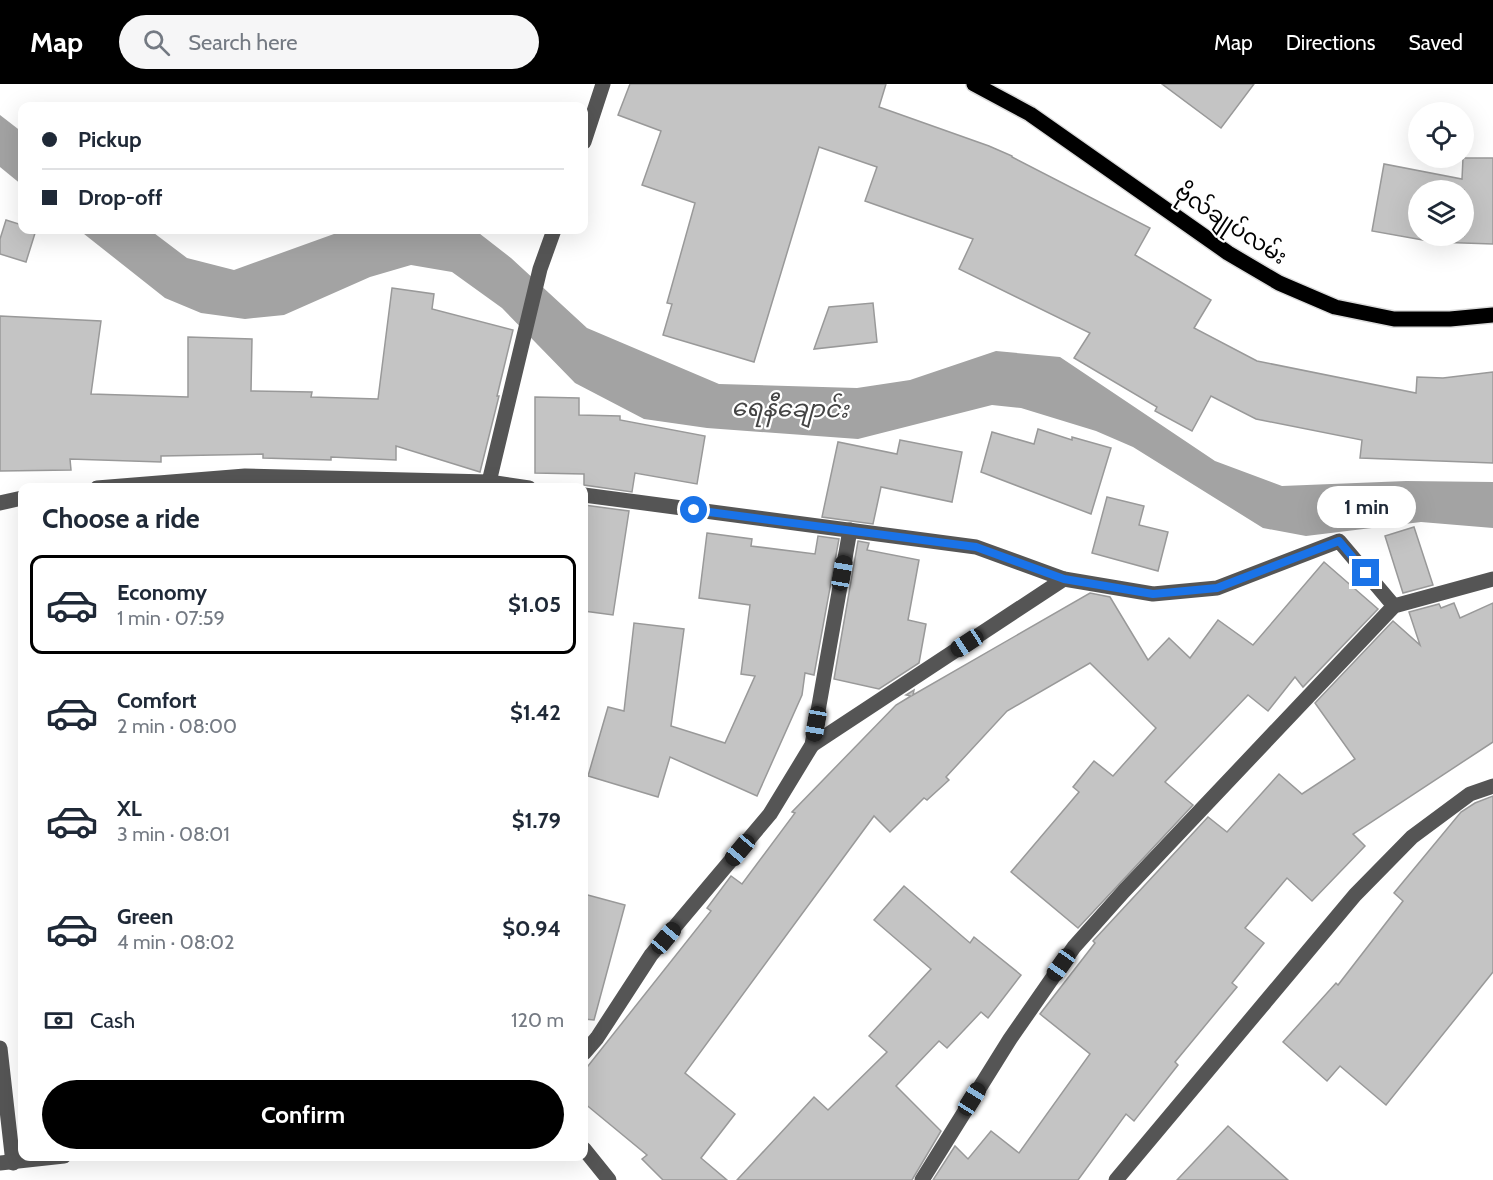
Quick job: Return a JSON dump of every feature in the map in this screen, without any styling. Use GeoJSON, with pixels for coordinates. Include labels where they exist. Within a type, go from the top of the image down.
{"type":"FeatureCollection","features":[{"type":"Feature","properties":{"kind":"main road","name":"ဗိုလ်‌ချုပ်‌လမ်း"},"geometry":{"type":"LineString","coordinates":[[974,84],[991,88],[1228,252],[1279,284],[1335,307],[1394,319],[1450,319],[1493,315]]}},
{"type":"Feature","properties":{"kind":"street"},"geometry":{"type":"LineString","coordinates":[[588,130],[603,84]]}},
{"type":"Feature","properties":{"kind":"street"},"geometry":{"type":"LineString","coordinates":[[489,482],[540,268],[553,234]]}},
{"type":"Feature","properties":{"kind":"street"},"geometry":{"type":"LineString","coordinates":[[159,483],[245,476],[496,483]]}},
{"type":"Feature","properties":{"kind":"street"},"geometry":{"type":"LineString","coordinates":[[588,496],[976,547],[1064,579],[1153,594],[1217,588],[1339,541],[1394,606]]}},
{"type":"Feature","properties":{"kind":"street"},"geometry":{"type":"LineString","coordinates":[[0,503],[18,499]]}},
{"type":"Feature","properties":{"kind":"street"},"geometry":{"type":"LineString","coordinates":[[588,1048],[651,955],[770,814],[812,745],[850,530]]}},
{"type":"Feature","properties":{"kind":"street"},"geometry":{"type":"LineString","coordinates":[[812,745],[1064,579]]}},
{"type":"Feature","properties":{"kind":"street"},"geometry":{"type":"LineString","coordinates":[[922,1180],[1010,1039],[1074,947],[1124,891],[1394,606],[1493,579]]}},
{"type":"Feature","properties":{"kind":"street"},"geometry":{"type":"LineString","coordinates":[[1116,1180],[1355,895],[1412,837],[1470,794],[1493,786]]}},
{"type":"Feature","properties":{"kind":"street"},"geometry":{"type":"LineString","coordinates":[[0,1048],[6,1163],[23,1161]]}},
{"type":"Feature","properties":{"kind":"street"},"geometry":{"type":"LineString","coordinates":[[588,1154],[609,1180]]}},
{"type":"Feature","properties":{"kind":"water"},"geometry":{"type":"Polygon","coordinates":[[[0,115],[18,129],[18,182],[0,167],[0,115]]]}},
{"type":"Feature","properties":{"kind":"water","name":"ရေနီချောင်း"},"geometry":{"type":"Polygon","coordinates":[[[84,234],[155,234],[187,258],[234,270],[334,234],[480,234],[511,258],[587,328],[719,384],[857,388],[910,380],[996,351],[1060,357],[1215,461],[1282,486],[1406,481],[1493,482],[1493,528],[1421,522],[1306,536],[1263,528],[1133,447],[1096,431],[1021,408],[992,405],[858,439],[707,428],[644,419],[575,383],[502,308],[452,272],[411,265],[370,277],[284,315],[245,319],[201,313],[165,298],[84,234]]]}},
{"type":"Feature","properties":{"kind":"building"},"geometry":{"type":"Polygon","coordinates":[[[630,84],[886,84],[879,107],[1012,156],[1150,228],[1135,255],[1211,300],[1194,328],[1257,361],[1416,393],[1417,377],[1443,378],[1493,372],[1493,463],[1360,458],[1362,440],[1256,419],[1211,396],[1192,431],[1155,411],[1157,407],[1074,358],[1090,333],[959,269],[973,239],[865,201],[877,167],[819,147],[754,362],[663,335],[672,304],[667,303],[695,203],[642,185],[661,131],[618,115],[630,84]]]}},
{"type":"Feature","properties":{"kind":"building"},"geometry":{"type":"Polygon","coordinates":[[[1162,84],[1254,84],[1221,128],[1162,84]]]}},
{"type":"Feature","properties":{"kind":"building"},"geometry":{"type":"Polygon","coordinates":[[[1474,158],[1493,158],[1493,244],[1474,243],[1474,180],[1408,180],[1408,237],[1372,231],[1384,164],[1462,179],[1463,168],[1474,168],[1474,158]]]}},
{"type":"Feature","properties":{"kind":"building"},"geometry":{"type":"Polygon","coordinates":[[[6,220],[18,224],[18,234],[35,234],[26,262],[0,254],[0,239],[6,220]]]}},
{"type":"Feature","properties":{"kind":"building"},"geometry":{"type":"Polygon","coordinates":[[[392,288],[434,294],[432,309],[513,330],[480,472],[396,446],[396,460],[331,457],[331,460],[263,458],[263,454],[161,456],[161,462],[70,459],[71,470],[0,471],[0,316],[101,321],[91,394],[188,397],[188,337],[252,339],[251,391],[312,392],[311,397],[378,399],[392,288]]]}},
{"type":"Feature","properties":{"kind":"building"},"geometry":{"type":"Polygon","coordinates":[[[873,303],[877,342],[814,349],[829,307],[873,303]]]}},
{"type":"Feature","properties":{"kind":"building"},"geometry":{"type":"Polygon","coordinates":[[[535,397],[579,398],[579,415],[620,416],[620,420],[705,436],[697,484],[635,473],[632,492],[588,486],[588,483],[584,483],[584,474],[535,473],[535,397]]]}},
{"type":"Feature","properties":{"kind":"building"},"geometry":{"type":"Polygon","coordinates":[[[1038,429],[1072,440],[1072,437],[1111,448],[1091,514],[981,472],[992,432],[1034,444],[1038,429]]]}},
{"type":"Feature","properties":{"kind":"building"},"geometry":{"type":"Polygon","coordinates":[[[900,440],[962,452],[952,502],[881,487],[873,524],[822,517],[838,442],[897,454],[900,440]]]}},
{"type":"Feature","properties":{"kind":"building"},"geometry":{"type":"Polygon","coordinates":[[[1107,497],[1144,506],[1139,525],[1168,532],[1158,571],[1092,553],[1107,497]]]}},
{"type":"Feature","properties":{"kind":"building"},"geometry":{"type":"Polygon","coordinates":[[[588,506],[629,511],[613,615],[588,612],[588,506]]]}},
{"type":"Feature","properties":{"kind":"building"},"geometry":{"type":"Polygon","coordinates":[[[1414,527],[1433,585],[1403,593],[1385,536],[1414,527]]]}},
{"type":"Feature","properties":{"kind":"building"},"geometry":{"type":"Polygon","coordinates":[[[707,533],[752,539],[751,546],[815,554],[818,536],[839,539],[814,675],[805,673],[802,695],[757,796],[670,757],[658,797],[588,776],[608,707],[624,711],[634,623],[684,629],[671,726],[725,743],[755,676],[741,674],[750,605],[699,598],[707,533]]]}},
{"type":"Feature","properties":{"kind":"building"},"geometry":{"type":"Polygon","coordinates":[[[858,541],[869,543],[867,550],[919,560],[908,620],[926,624],[919,663],[879,689],[834,679],[858,541]]]}},
{"type":"Feature","properties":{"kind":"building"},"geometry":{"type":"Polygon","coordinates":[[[1324,562],[1378,609],[1303,687],[1295,677],[1268,711],[1248,695],[1165,782],[1193,805],[1078,928],[1011,872],[1079,792],[1073,787],[1094,761],[1113,776],[1156,728],[1090,663],[1007,711],[946,777],[949,780],[927,800],[924,798],[890,832],[874,816],[685,1073],[735,1114],[701,1158],[727,1180],[663,1180],[642,1159],[647,1155],[588,1106],[588,1066],[711,911],[707,908],[731,876],[742,884],[795,813],[792,812],[896,705],[911,696],[906,695],[914,690],[913,695],[1090,593],[1110,597],[1148,660],[1169,638],[1190,658],[1218,620],[1253,645],[1324,562]]]}},
{"type":"Feature","properties":{"kind":"building"},"geometry":{"type":"Polygon","coordinates":[[[1454,603],[1460,618],[1493,603],[1493,742],[1353,834],[1365,846],[1312,901],[1287,878],[1245,928],[1264,943],[1232,983],[1237,987],[1175,1062],[1178,1065],[1134,1121],[1126,1114],[1078,1180],[933,1180],[955,1146],[968,1159],[991,1131],[1019,1153],[1090,1054],[1040,1014],[1095,943],[1093,941],[1208,817],[1227,832],[1279,774],[1302,794],[1355,759],[1315,703],[1393,621],[1420,645],[1409,612],[1439,604],[1441,608],[1454,603]]]}},
{"type":"Feature","properties":{"kind":"building"},"geometry":{"type":"Polygon","coordinates":[[[1493,796],[1493,972],[1386,1105],[1340,1066],[1327,1081],[1283,1042],[1336,983],[1338,985],[1403,901],[1394,893],[1461,812],[1493,796]]]}},
{"type":"Feature","properties":{"kind":"building"},"geometry":{"type":"Polygon","coordinates":[[[904,886],[970,943],[974,937],[1021,975],[988,1018],[981,1012],[947,1048],[939,1041],[896,1086],[941,1131],[912,1180],[737,1180],[814,1097],[828,1110],[887,1052],[869,1036],[931,969],[874,920],[904,886]]]}},
{"type":"Feature","properties":{"kind":"building"},"geometry":{"type":"Polygon","coordinates":[[[588,895],[625,905],[594,1020],[588,1019],[588,895]]]}},
{"type":"Feature","properties":{"kind":"building"},"geometry":{"type":"Polygon","coordinates":[[[1228,1126],[1288,1180],[1177,1180],[1228,1126]]]}},
{"type":"Feature","properties":{"kind":"route"},"geometry":{"type":"LineString","coordinates":[[694,510],[976,547],[1064,579],[1153,594],[1217,588],[1339,541],[1366,573]]}}]}
